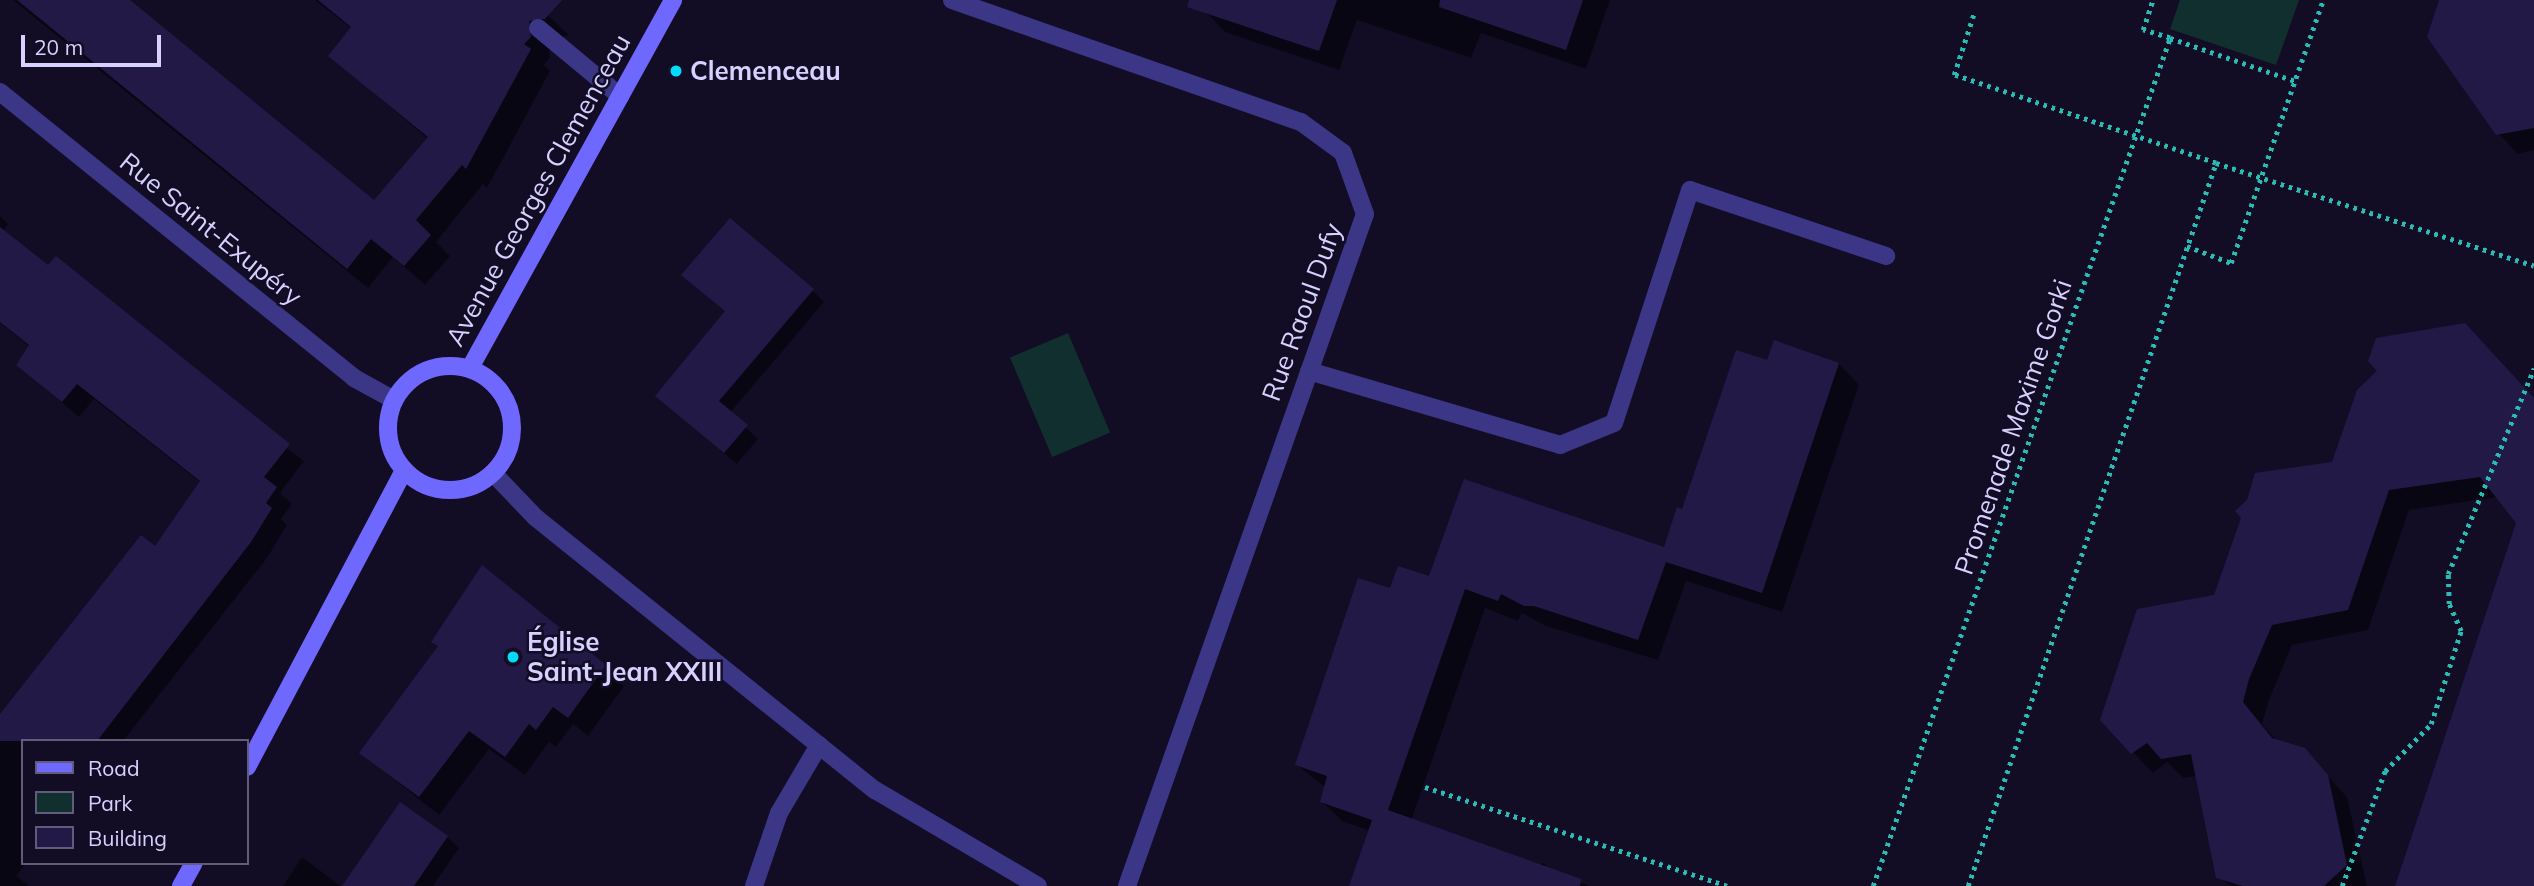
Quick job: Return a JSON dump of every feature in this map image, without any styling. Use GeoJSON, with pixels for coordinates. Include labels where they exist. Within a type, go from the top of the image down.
{"type":"FeatureCollection","features":[{"type":"Feature","properties":{"kind":"main road","name":"Avenue Georges Clemenceau"},"geometry":{"type":"LineString","coordinates":[[470,368],[673,0]]}},
{"type":"Feature","properties":{"kind":"main road"},"geometry":{"type":"LineString","coordinates":[[434,368],[470,368],[496,387],[512,414],[512,436],[506,457],[493,473],[458,490],[419,483],[404,470],[389,437],[394,400],[405,386],[434,368]]}},
{"type":"Feature","properties":{"kind":"main road"},"geometry":{"type":"LineString","coordinates":[[248,765],[404,470]]}},
{"type":"Feature","properties":{"kind":"main road"},"geometry":{"type":"LineString","coordinates":[[181,886],[193,865]]}},
{"type":"Feature","properties":{"kind":"street","name":"Rue Raoul Dufy"},"geometry":{"type":"LineString","coordinates":[[952,0],[1301,122],[1343,153],[1365,214],[1127,886]]}},
{"type":"Feature","properties":{"kind":"street"},"geometry":{"type":"LineString","coordinates":[[538,28],[620,96]]}},
{"type":"Feature","properties":{"kind":"street","name":"Rue Saint-Exupéry"},"geometry":{"type":"LineString","coordinates":[[0,92],[354,377],[394,400]]}},
{"type":"Feature","properties":{"kind":"street"},"geometry":{"type":"LineString","coordinates":[[1309,371],[1560,445],[1614,423],[1690,190],[1886,256]]}},
{"type":"Feature","properties":{"kind":"street"},"geometry":{"type":"LineString","coordinates":[[493,473],[535,517],[875,790],[1038,886]]}},
{"type":"Feature","properties":{"kind":"street"},"geometry":{"type":"LineString","coordinates":[[754,886],[779,813],[819,745]]}},
{"type":"Feature","properties":{"kind":"path"},"geometry":{"type":"LineString","coordinates":[[2153,0],[2143,30],[2295,81]]}},
{"type":"Feature","properties":{"kind":"path"},"geometry":{"type":"LineString","coordinates":[[2187,246],[2231,263],[2323,0]]}},
{"type":"Feature","properties":{"kind":"path"},"geometry":{"type":"LineString","coordinates":[[1974,13],[1954,75],[2534,266]]}},
{"type":"Feature","properties":{"kind":"path","name":"Promenade Maxime Gorki"},"geometry":{"type":"LineString","coordinates":[[1873,886],[2169,38]]}},
{"type":"Feature","properties":{"kind":"path"},"geometry":{"type":"LineString","coordinates":[[1968,886],[2216,163]]}},
{"type":"Feature","properties":{"kind":"path"},"geometry":{"type":"LineString","coordinates":[[2342,886],[2385,771],[2431,724],[2461,631],[2449,604],[2448,573],[2534,368]]}},
{"type":"Feature","properties":{"kind":"path"},"geometry":{"type":"LineString","coordinates":[[1425,787],[1727,886]]}},
{"type":"Feature","properties":{"kind":"green space"},"geometry":{"type":"Polygon","coordinates":[[[2180,0],[2299,0],[2276,65],[2170,29],[2180,0]]]}},
{"type":"Feature","properties":{"kind":"green space"},"geometry":{"type":"Polygon","coordinates":[[[1068,333],[1110,432],[1052,457],[1010,358],[1068,333]]]}},
{"type":"Feature","properties":{"kind":"building"},"geometry":{"type":"Polygon","coordinates":[[[17,0],[130,0],[374,200],[428,137],[328,56],[351,27],[318,0],[562,0],[545,19],[529,21],[531,37],[524,44],[531,49],[466,169],[462,165],[416,220],[431,235],[404,266],[371,239],[347,269],[17,0]]]}},
{"type":"Feature","properties":{"kind":"building"},"geometry":{"type":"Polygon","coordinates":[[[1189,0],[1337,0],[1319,51],[1187,7],[1189,0]]]}},
{"type":"Feature","properties":{"kind":"building"},"geometry":{"type":"Polygon","coordinates":[[[1440,0],[1583,0],[1566,50],[1439,7],[1440,0]]]}},
{"type":"Feature","properties":{"kind":"building"},"geometry":{"type":"Polygon","coordinates":[[[2439,0],[2534,0],[2534,128],[2496,135],[2427,37],[2439,0]]]}},
{"type":"Feature","properties":{"kind":"building"},"geometry":{"type":"Polygon","coordinates":[[[730,218],[814,289],[719,401],[748,425],[724,453],[655,396],[725,311],[681,275],[730,218]]]}},
{"type":"Feature","properties":{"kind":"building"},"geometry":{"type":"Polygon","coordinates":[[[0,227],[48,265],[56,256],[290,444],[264,477],[277,487],[266,503],[272,508],[251,542],[99,739],[0,741],[0,714],[141,535],[155,546],[200,481],[77,384],[62,402],[16,365],[29,345],[0,322],[0,227]]]}},
{"type":"Feature","properties":{"kind":"building"},"geometry":{"type":"Polygon","coordinates":[[[2465,323],[2534,398],[2534,886],[2395,886],[2516,523],[2480,477],[2389,490],[2348,610],[2272,625],[2249,679],[2243,702],[2272,738],[2305,748],[2328,775],[2347,865],[2324,886],[2243,886],[2216,878],[2191,754],[2161,759],[2147,743],[2131,754],[2100,720],[2137,609],[2214,595],[2241,518],[2235,511],[2247,500],[2255,473],[2332,462],[2357,390],[2377,371],[2368,361],[2376,338],[2465,323]]]}},
{"type":"Feature","properties":{"kind":"building"},"geometry":{"type":"Polygon","coordinates":[[[1774,340],[1839,363],[1762,593],[1666,562],[1638,640],[1534,606],[1524,606],[1501,594],[1498,601],[1465,589],[1388,810],[1581,879],[1580,886],[1349,886],[1372,820],[1320,802],[1327,776],[1295,765],[1358,578],[1390,588],[1398,566],[1429,576],[1464,479],[1664,547],[1677,507],[1682,509],[1736,350],[1767,360],[1774,340]]]}},
{"type":"Feature","properties":{"kind":"building","name":"Église Saint-Jean XXIII"},"geometry":{"type":"Polygon","coordinates":[[[482,565],[606,665],[568,718],[553,707],[536,730],[529,724],[505,757],[469,731],[419,797],[359,753],[438,646],[431,642],[482,565]]]}},
{"type":"Feature","properties":{"kind":"building"},"geometry":{"type":"Polygon","coordinates":[[[400,802],[448,836],[414,886],[342,886],[400,802]]]}},
{"type":"Feature","properties":{"kind":"place","name":"Clemenceau"},"geometry":{"type":"Point","coordinates":[676,71]}},
{"type":"Feature","properties":{"kind":"place","name":"Église Saint-Jean XXIII"},"geometry":{"type":"Point","coordinates":[513,657]}}]}
